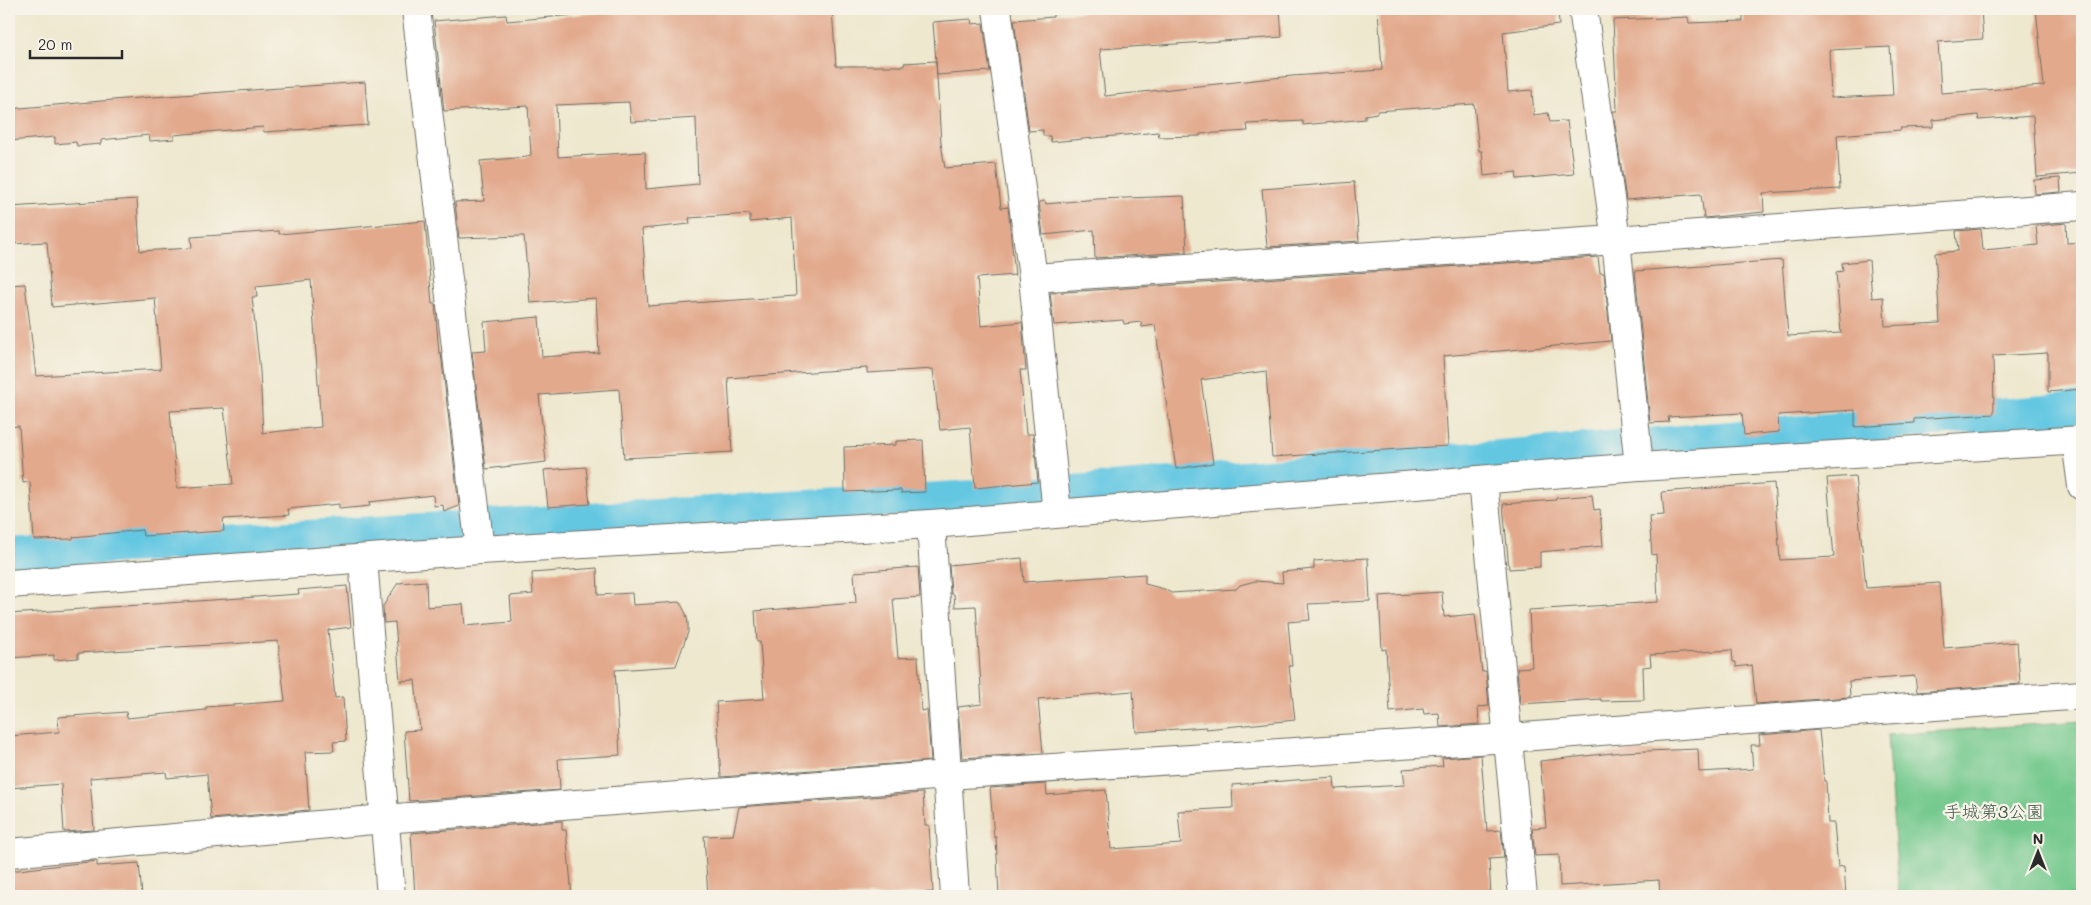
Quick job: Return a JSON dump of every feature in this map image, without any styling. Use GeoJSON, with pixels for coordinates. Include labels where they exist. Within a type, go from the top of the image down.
{"type":"FeatureCollection","features":[{"type":"Feature","properties":{"kind":"street"},"geometry":{"type":"LineString","coordinates":[[416,9],[480,550]]}},
{"type":"Feature","properties":{"kind":"street"},"geometry":{"type":"LineString","coordinates":[[997,9],[1033,278],[1057,513]]}},
{"type":"Feature","properties":{"kind":"street"},"geometry":{"type":"LineString","coordinates":[[1583,9],[1616,240],[1639,467]]}},
{"type":"Feature","properties":{"kind":"street"},"geometry":{"type":"LineString","coordinates":[[1033,278],[1616,240],[2082,206]]}},
{"type":"Feature","properties":{"kind":"street"},"geometry":{"type":"LineString","coordinates":[[9,584],[363,560],[480,550],[931,524],[1639,467],[2079,440],[2082,486]]}},
{"type":"Feature","properties":{"kind":"street"},"geometry":{"type":"LineString","coordinates":[[1482,480],[1523,896]]}},
{"type":"Feature","properties":{"kind":"street"},"geometry":{"type":"LineString","coordinates":[[931,524],[955,896]]}},
{"type":"Feature","properties":{"kind":"street"},"geometry":{"type":"LineString","coordinates":[[363,560],[391,896]]}},
{"type":"Feature","properties":{"kind":"street"},"geometry":{"type":"LineString","coordinates":[[9,853],[384,819],[947,775],[1508,738],[2082,695]]}},
{"type":"Feature","properties":{"kind":"green space","name":"手城第3公園"},"geometry":{"type":"Polygon","coordinates":[[[2082,721],[2082,896],[1899,896],[1887,735],[2082,721]]]}},
{"type":"Feature","properties":{"kind":"building"},"geometry":{"type":"Polygon","coordinates":[[[619,9],[832,9],[836,66],[904,66],[904,63],[936,61],[941,143],[945,168],[996,164],[1001,208],[1008,207],[1015,275],[977,278],[981,326],[1022,322],[1026,370],[1020,370],[1026,434],[1033,434],[1038,482],[975,488],[970,427],[940,430],[933,369],[867,373],[867,368],[728,378],[732,452],[624,458],[619,389],[539,395],[546,462],[486,469],[472,352],[486,351],[484,322],[539,317],[542,357],[599,353],[596,298],[530,303],[524,236],[459,238],[455,202],[484,201],[480,161],[527,157],[531,155],[528,106],[444,111],[434,21],[506,15],[507,21],[619,11],[619,9]],[[629,102],[556,105],[558,157],[645,152],[646,189],[698,184],[696,118],[631,122],[629,102]],[[750,214],[689,218],[690,224],[642,229],[648,306],[796,296],[792,218],[750,222],[750,214]]]}},
{"type":"Feature","properties":{"kind":"building"},"geometry":{"type":"Polygon","coordinates":[[[1131,9],[1280,9],[1282,37],[1100,49],[1105,96],[1292,76],[1382,70],[1378,9],[1558,9],[1559,25],[1503,32],[1508,92],[1532,90],[1534,115],[1548,113],[1550,122],[1567,121],[1574,174],[1517,179],[1516,172],[1484,176],[1482,151],[1479,151],[1474,104],[1377,111],[1377,113],[1365,115],[1365,119],[1303,125],[1303,121],[1247,124],[1248,131],[1200,134],[1200,136],[1159,137],[1158,132],[1051,142],[1050,136],[1043,136],[1043,130],[1029,131],[1014,20],[1053,17],[1053,14],[1131,9]]]}},
{"type":"Feature","properties":{"kind":"building"},"geometry":{"type":"Polygon","coordinates":[[[1808,9],[1827,9],[1827,11],[1864,9],[1981,9],[1983,39],[1938,42],[1941,93],[2044,86],[2036,9],[2082,9],[2082,173],[2037,177],[2033,116],[1979,120],[1978,115],[1933,120],[1933,127],[1900,128],[1901,130],[1837,135],[1840,189],[1763,193],[1764,212],[1704,218],[1701,194],[1626,200],[1613,111],[1617,111],[1613,20],[1688,17],[1689,23],[1743,21],[1743,12],[1808,9]],[[1890,47],[1829,50],[1831,98],[1893,95],[1890,47]]]}},
{"type":"Feature","properties":{"kind":"building"},"geometry":{"type":"Polygon","coordinates":[[[971,19],[972,24],[983,23],[990,71],[937,75],[933,22],[971,19]]]}},
{"type":"Feature","properties":{"kind":"building"},"geometry":{"type":"Polygon","coordinates":[[[365,82],[368,125],[264,132],[263,127],[174,135],[174,139],[150,141],[149,135],[101,140],[101,144],[77,146],[76,142],[55,144],[55,137],[9,141],[9,109],[365,82]]]}},
{"type":"Feature","properties":{"kind":"building"},"geometry":{"type":"Polygon","coordinates":[[[2060,178],[2061,192],[2035,194],[2034,180],[2060,178]]]}},
{"type":"Feature","properties":{"kind":"building"},"geometry":{"type":"Polygon","coordinates":[[[1354,182],[1359,241],[1267,247],[1262,189],[1354,182]]]}},
{"type":"Feature","properties":{"kind":"building"},"geometry":{"type":"Polygon","coordinates":[[[1184,196],[1187,252],[1095,258],[1094,230],[1043,235],[1039,202],[1045,201],[1046,204],[1097,199],[1184,196]]]}},
{"type":"Feature","properties":{"kind":"building"},"geometry":{"type":"Polygon","coordinates":[[[137,199],[140,251],[192,248],[191,237],[279,231],[279,234],[425,221],[432,304],[435,304],[439,353],[441,353],[459,506],[444,512],[443,505],[434,506],[433,495],[369,502],[370,506],[339,509],[339,504],[288,509],[289,515],[223,519],[224,531],[143,536],[142,530],[73,537],[73,539],[34,540],[30,482],[23,483],[19,426],[9,427],[9,285],[25,284],[36,376],[161,369],[155,298],[52,307],[47,242],[9,244],[9,207],[137,199]],[[311,280],[256,286],[257,297],[252,297],[260,371],[263,433],[321,427],[311,280]],[[224,408],[170,411],[177,488],[233,484],[224,408]]]}},
{"type":"Feature","properties":{"kind":"building"},"geometry":{"type":"Polygon","coordinates":[[[2066,223],[2067,243],[2080,242],[2082,268],[2082,389],[2048,392],[2048,353],[1993,356],[1994,414],[1914,419],[1914,423],[1855,427],[1855,410],[1778,415],[1779,432],[1744,435],[1742,413],[1668,417],[1669,422],[1650,423],[1635,271],[1782,260],[1788,336],[1841,333],[1836,272],[1843,271],[1842,263],[1869,260],[1872,298],[1883,297],[1885,326],[1940,323],[1935,253],[1958,251],[1956,231],[1981,229],[1983,250],[2038,245],[2036,226],[2066,223]]]}},
{"type":"Feature","properties":{"kind":"building"},"geometry":{"type":"Polygon","coordinates":[[[1598,257],[1600,273],[1604,273],[1611,341],[1443,356],[1448,446],[1272,457],[1266,371],[1201,380],[1213,463],[1176,469],[1155,325],[1142,327],[1141,322],[1124,324],[1123,320],[1054,325],[1050,293],[1598,257]]]}},
{"type":"Feature","properties":{"kind":"building"},"geometry":{"type":"Polygon","coordinates":[[[923,440],[925,492],[901,493],[901,490],[845,492],[844,447],[896,445],[896,441],[923,440]]]}},
{"type":"Feature","properties":{"kind":"building"},"geometry":{"type":"Polygon","coordinates":[[[586,467],[590,504],[548,507],[544,470],[586,467]]]}},
{"type":"Feature","properties":{"kind":"building"},"geometry":{"type":"Polygon","coordinates":[[[1855,476],[1866,588],[1939,583],[1944,648],[2017,642],[2020,684],[1917,692],[1915,676],[1849,681],[1850,697],[1756,704],[1752,665],[1736,667],[1736,662],[1733,662],[1732,650],[1650,655],[1651,666],[1643,667],[1644,700],[1601,701],[1601,699],[1520,704],[1517,668],[1532,667],[1529,610],[1658,602],[1656,554],[1652,555],[1649,516],[1664,515],[1662,492],[1774,483],[1780,560],[1834,557],[1827,478],[1855,476]]]}},
{"type":"Feature","properties":{"kind":"building"},"geometry":{"type":"Polygon","coordinates":[[[1592,495],[1594,510],[1600,509],[1603,546],[1540,552],[1540,567],[1509,569],[1503,504],[1592,495]]]}},
{"type":"Feature","properties":{"kind":"building"},"geometry":{"type":"Polygon","coordinates":[[[1022,558],[1024,582],[1145,574],[1145,584],[1171,593],[1236,589],[1240,585],[1255,581],[1283,583],[1282,572],[1314,569],[1314,561],[1368,558],[1370,601],[1308,604],[1310,620],[1288,622],[1292,666],[1289,666],[1295,720],[1206,729],[1206,727],[1136,732],[1133,691],[1038,699],[1043,753],[962,758],[958,707],[982,704],[976,606],[955,607],[954,594],[951,594],[949,565],[1022,558]]]}},
{"type":"Feature","properties":{"kind":"building"},"geometry":{"type":"Polygon","coordinates":[[[918,567],[920,597],[893,599],[898,658],[918,657],[921,711],[927,710],[931,761],[721,777],[716,702],[764,699],[760,642],[757,642],[755,611],[856,603],[854,572],[918,567]]]}},
{"type":"Feature","properties":{"kind":"building"},"geometry":{"type":"Polygon","coordinates":[[[597,568],[598,595],[632,593],[633,605],[680,602],[688,623],[688,632],[676,666],[615,670],[620,755],[558,759],[560,790],[409,801],[404,731],[420,730],[415,680],[400,681],[395,622],[384,623],[383,606],[398,583],[426,581],[427,607],[463,604],[465,626],[512,622],[510,596],[533,594],[532,573],[597,568]]]}},
{"type":"Feature","properties":{"kind":"building"},"geometry":{"type":"Polygon","coordinates":[[[347,586],[351,627],[328,630],[335,698],[343,697],[346,741],[333,742],[334,751],[305,752],[309,810],[211,819],[207,774],[167,778],[166,772],[90,778],[94,830],[64,832],[61,784],[9,788],[9,736],[59,732],[58,717],[126,712],[127,718],[206,710],[206,707],[285,701],[278,641],[78,653],[78,658],[54,660],[54,655],[9,658],[9,614],[299,594],[298,590],[347,586]]]}},
{"type":"Feature","properties":{"kind":"building"},"geometry":{"type":"Polygon","coordinates":[[[1442,592],[1444,617],[1475,614],[1482,672],[1486,671],[1489,706],[1478,707],[1479,724],[1440,727],[1439,713],[1424,714],[1423,709],[1390,712],[1386,649],[1382,650],[1379,596],[1442,592]]]}},
{"type":"Feature","properties":{"kind":"building"},"geometry":{"type":"Polygon","coordinates":[[[1819,730],[1824,781],[1826,781],[1828,823],[1834,823],[1838,867],[1844,866],[1846,896],[1660,896],[1659,880],[1560,886],[1559,855],[1535,856],[1532,828],[1546,827],[1540,761],[1622,752],[1698,749],[1699,772],[1753,769],[1751,745],[1760,745],[1759,735],[1819,730]]]}},
{"type":"Feature","properties":{"kind":"building"},"geometry":{"type":"Polygon","coordinates":[[[1481,755],[1487,831],[1501,830],[1504,858],[1489,859],[1491,896],[999,896],[996,837],[994,837],[990,788],[1046,784],[1047,795],[1106,790],[1111,849],[1181,844],[1178,811],[1233,808],[1232,785],[1334,777],[1335,789],[1405,785],[1403,769],[1443,766],[1442,758],[1481,755]]]}},
{"type":"Feature","properties":{"kind":"building"},"geometry":{"type":"Polygon","coordinates":[[[923,793],[925,825],[929,825],[933,892],[884,896],[708,896],[704,836],[733,835],[739,807],[923,793]]]}},
{"type":"Feature","properties":{"kind":"building"},"geometry":{"type":"Polygon","coordinates":[[[562,821],[562,830],[566,830],[572,896],[415,896],[411,833],[562,821]]]}},
{"type":"Feature","properties":{"kind":"building"},"geometry":{"type":"Polygon","coordinates":[[[97,861],[97,866],[139,863],[142,896],[9,896],[9,871],[97,861]]]}},
{"type":"Feature","properties":{"kind":"waterway"},"geometry":{"type":"LineString","coordinates":[[1074,491],[2082,408]]}},
{"type":"Feature","properties":{"kind":"waterway"},"geometry":{"type":"LineString","coordinates":[[9,554],[1042,492]]}}]}
